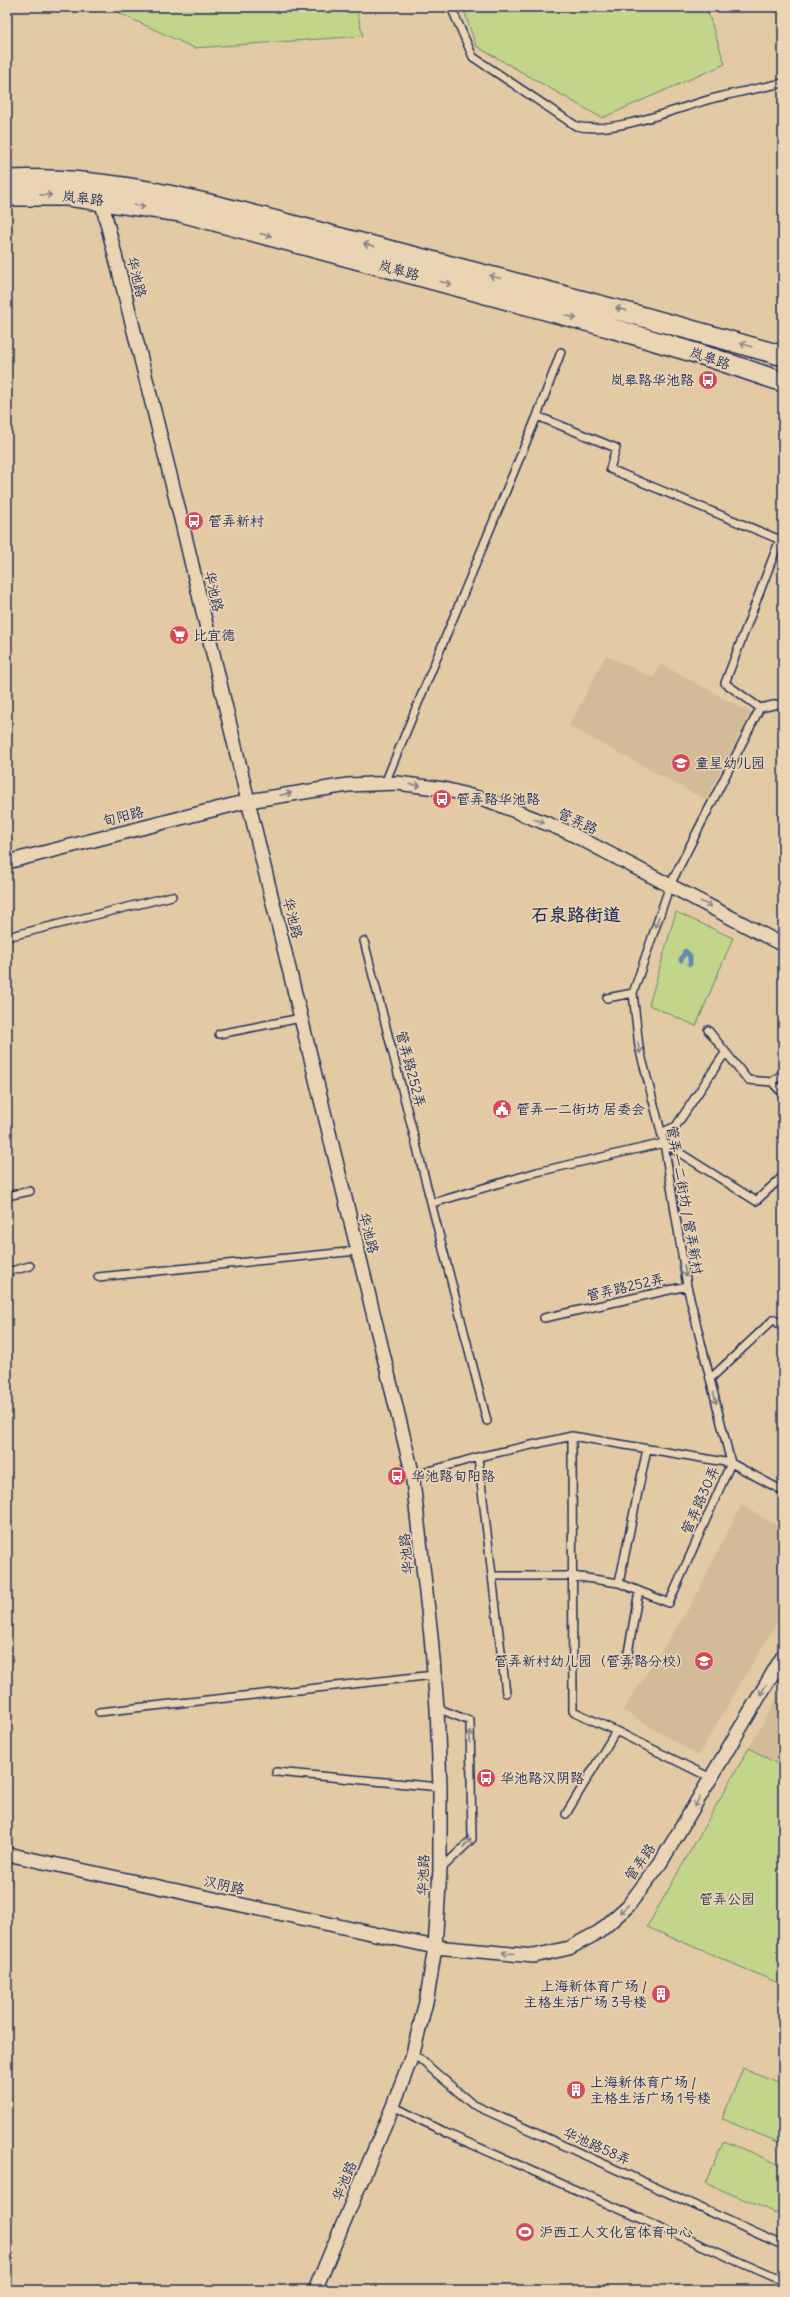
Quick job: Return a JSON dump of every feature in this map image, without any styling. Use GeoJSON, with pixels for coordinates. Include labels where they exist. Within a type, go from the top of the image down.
{"type":"FeatureCollection","features":[{"type":"Feature","properties":{"kind":"main road","name":"岚皋路"},"geometry":{"type":"LineString","coordinates":[[7,180],[72,180],[100,192],[253,231],[616,330],[712,358],[783,382]]}},
{"type":"Feature","properties":{"kind":"main road","name":"岚皋路"},"geometry":{"type":"LineString","coordinates":[[7,196],[67,196],[100,192],[185,198],[611,306],[783,356]]}},
{"type":"Feature","properties":{"kind":"street","name":"华池路"},"geometry":{"type":"LineString","coordinates":[[100,192],[181,520],[412,1476],[434,1675],[437,1708],[440,1787],[440,1870],[435,1948],[427,1998],[413,2053],[393,2106],[316,2290]]}},
{"type":"Feature","properties":{"kind":"street","name":"管弄路"},"geometry":{"type":"LineString","coordinates":[[248,801],[341,786],[385,783],[444,789],[490,801],[568,832],[783,945]]}},
{"type":"Feature","properties":{"kind":"street","name":"旬阳路"},"geometry":{"type":"LineString","coordinates":[[7,862],[248,801]]}},
{"type":"Feature","properties":{"kind":"street","name":"管弄路"},"geometry":{"type":"LineString","coordinates":[[435,1948],[534,1956],[569,1948],[599,1932],[628,1906],[661,1862],[783,1656]]}},
{"type":"Feature","properties":{"kind":"street","name":"汉阴路"},"geometry":{"type":"LineString","coordinates":[[7,1854],[435,1948]]}},
{"type":"Feature","properties":{"kind":"lane"},"geometry":{"type":"LineString","coordinates":[[451,7],[473,57],[576,126],[588,129],[616,126],[714,99],[783,83]]}},
{"type":"Feature","properties":{"kind":"lane"},"geometry":{"type":"LineString","coordinates":[[385,783],[537,416],[561,352]]}},
{"type":"Feature","properties":{"kind":"lane"},"geometry":{"type":"LineString","coordinates":[[537,416],[616,448],[610,469],[781,540],[725,683],[760,708],[783,703]]}},
{"type":"Feature","properties":{"kind":"lane","name":"管弄一二街坊 / 管弄新村"},"geometry":{"type":"LineString","coordinates":[[731,1463],[688,1286],[664,1143],[639,1047],[633,993],[670,885],[760,708]]}},
{"type":"Feature","properties":{"kind":"lane"},"geometry":{"type":"LineString","coordinates":[[7,937],[172,896]]}},
{"type":"Feature","properties":{"kind":"lane","name":"管弄路252弄"},"geometry":{"type":"LineString","coordinates":[[364,941],[433,1203],[487,1421]]}},
{"type":"Feature","properties":{"kind":"lane"},"geometry":{"type":"LineString","coordinates":[[606,998],[633,993]]}},
{"type":"Feature","properties":{"kind":"lane"},"geometry":{"type":"LineString","coordinates":[[219,1034],[301,1018]]}},
{"type":"Feature","properties":{"kind":"lane"},"geometry":{"type":"LineString","coordinates":[[708,1030],[748,1080],[772,1082],[783,1094]]}},
{"type":"Feature","properties":{"kind":"lane"},"geometry":{"type":"LineString","coordinates":[[661,1133],[676,1126],[725,1053]]}},
{"type":"Feature","properties":{"kind":"lane"},"geometry":{"type":"LineString","coordinates":[[772,1082],[783,1073]]}},
{"type":"Feature","properties":{"kind":"lane"},"geometry":{"type":"LineString","coordinates":[[433,1203],[530,1174],[664,1143],[756,1201],[783,1176]]}},
{"type":"Feature","properties":{"kind":"lane"},"geometry":{"type":"LineString","coordinates":[[7,1196],[30,1191]]}},
{"type":"Feature","properties":{"kind":"lane"},"geometry":{"type":"LineString","coordinates":[[98,1277],[357,1250]]}},
{"type":"Feature","properties":{"kind":"lane"},"geometry":{"type":"LineString","coordinates":[[7,1272],[30,1266]]}},
{"type":"Feature","properties":{"kind":"lane","name":"管弄路252弄"},"geometry":{"type":"LineString","coordinates":[[544,1318],[688,1286]]}},
{"type":"Feature","properties":{"kind":"lane"},"geometry":{"type":"LineString","coordinates":[[710,1379],[774,1319],[783,1328]]}},
{"type":"Feature","properties":{"kind":"lane"},"geometry":{"type":"LineString","coordinates":[[572,1436],[573,1711],[710,1778]]}},
{"type":"Feature","properties":{"kind":"lane","name":"管弄路30弄"},"geometry":{"type":"LineString","coordinates":[[412,1476],[478,1457],[572,1436],[731,1463],[669,1603],[619,1583],[572,1576],[492,1576]]}},
{"type":"Feature","properties":{"kind":"lane"},"geometry":{"type":"LineString","coordinates":[[619,1583],[647,1448]]}},
{"type":"Feature","properties":{"kind":"lane"},"geometry":{"type":"LineString","coordinates":[[478,1457],[506,1692]]}},
{"type":"Feature","properties":{"kind":"lane"},"geometry":{"type":"LineString","coordinates":[[731,1463],[783,1491]]}},
{"type":"Feature","properties":{"kind":"lane"},"geometry":{"type":"LineString","coordinates":[[626,1664],[639,1591]]}},
{"type":"Feature","properties":{"kind":"lane"},"geometry":{"type":"LineString","coordinates":[[99,1712],[434,1675]]}},
{"type":"Feature","properties":{"kind":"lane"},"geometry":{"type":"LineString","coordinates":[[437,1708],[470,1721],[472,1839],[440,1870]]}},
{"type":"Feature","properties":{"kind":"lane"},"geometry":{"type":"LineString","coordinates":[[566,1814],[616,1731]]}},
{"type":"Feature","properties":{"kind":"lane"},"geometry":{"type":"LineString","coordinates":[[276,1772],[440,1787]]}},
{"type":"Feature","properties":{"kind":"lane","name":"华池路58弄"},"geometry":{"type":"LineString","coordinates":[[413,2053],[472,2104],[778,2243],[783,2242]]}},
{"type":"Feature","properties":{"kind":"lane"},"geometry":{"type":"LineString","coordinates":[[393,2106],[446,2133],[783,2281]]}},
{"type":"Feature","properties":{"kind":"shaded area","name":"童星幼儿园"},"geometry":{"type":"Polygon","coordinates":[[[606,655],[653,678],[661,664],[751,713],[706,800],[569,726],[606,655]]]}},
{"type":"Feature","properties":{"kind":"shaded area","name":"管弄新村幼儿园（管弄路分校）"},"geometry":{"type":"Polygon","coordinates":[[[741,1505],[783,1529],[783,1612],[698,1756],[623,1710],[692,1603],[741,1505]]]}},
{"type":"Feature","properties":{"kind":"shaded area"},"geometry":{"type":"Polygon","coordinates":[[[783,1687],[783,1767],[749,1748],[783,1687]]]}},
{"type":"Feature","properties":{"kind":"green space"},"geometry":{"type":"Polygon","coordinates":[[[106,7],[356,7],[363,36],[194,48],[106,7]]]}},
{"type":"Feature","properties":{"kind":"green space"},"geometry":{"type":"Polygon","coordinates":[[[463,7],[706,7],[725,64],[602,118],[476,46],[463,7]]]}},
{"type":"Feature","properties":{"kind":"green space"},"geometry":{"type":"Polygon","coordinates":[[[676,912],[733,938],[696,1026],[649,1005],[676,912]]]}},
{"type":"Feature","properties":{"kind":"green space","name":"管弄公园"},"geometry":{"type":"Polygon","coordinates":[[[749,1748],[783,1767],[783,1985],[647,1927],[749,1748]]]}},
{"type":"Feature","properties":{"kind":"green space"},"geometry":{"type":"Polygon","coordinates":[[[743,2068],[783,2084],[783,2144],[722,2119],[743,2068]]]}},
{"type":"Feature","properties":{"kind":"green space"},"geometry":{"type":"Polygon","coordinates":[[[724,2141],[783,2166],[783,2198],[776,2213],[705,2183],[724,2141]]]}},
{"type":"Feature","properties":{"kind":"waterway"},"geometry":{"type":"LineString","coordinates":[[681,960],[685,951],[690,956],[690,964]]}},
{"type":"Feature","properties":{"kind":"place","name":"岚皋路华池路"},"geometry":{"type":"Point","coordinates":[708,380]}},
{"type":"Feature","properties":{"kind":"place","name":"管弄新村"},"geometry":{"type":"Point","coordinates":[194,521]}},
{"type":"Feature","properties":{"kind":"place","name":"比宜德"},"geometry":{"type":"Point","coordinates":[179,635]}},
{"type":"Feature","properties":{"kind":"place","name":"童星幼儿园"},"geometry":{"type":"Point","coordinates":[681,763]}},
{"type":"Feature","properties":{"kind":"place","name":"管弄路华池路"},"geometry":{"type":"Point","coordinates":[442,799]}},
{"type":"Feature","properties":{"kind":"place","name":"管弄一二街坊 居委会"},"geometry":{"type":"Point","coordinates":[502,1109]}},
{"type":"Feature","properties":{"kind":"place","name":"华池路旬阳路"},"geometry":{"type":"Point","coordinates":[397,1476]}},
{"type":"Feature","properties":{"kind":"place","name":"管弄新村幼儿园（管弄路分校）"},"geometry":{"type":"Point","coordinates":[704,1661]}},
{"type":"Feature","properties":{"kind":"place","name":"华池路汉阴路"},"geometry":{"type":"Point","coordinates":[486,1778]}},
{"type":"Feature","properties":{"kind":"place","name":"上海新体育广场 / 主格生活广场 3号楼"},"geometry":{"type":"Point","coordinates":[661,1994]}},
{"type":"Feature","properties":{"kind":"place","name":"上海新体育广场 / 主格生活广场 1号楼"},"geometry":{"type":"Point","coordinates":[576,2090]}},
{"type":"Feature","properties":{"kind":"place","name":"沪西工人文化宫体育中心"},"geometry":{"type":"Point","coordinates":[525,2232]}},
{"type":"Feature","properties":{"kind":"district","name":"石泉路街道"},"geometry":{"type":"Point","coordinates":[576,915]}}]}
